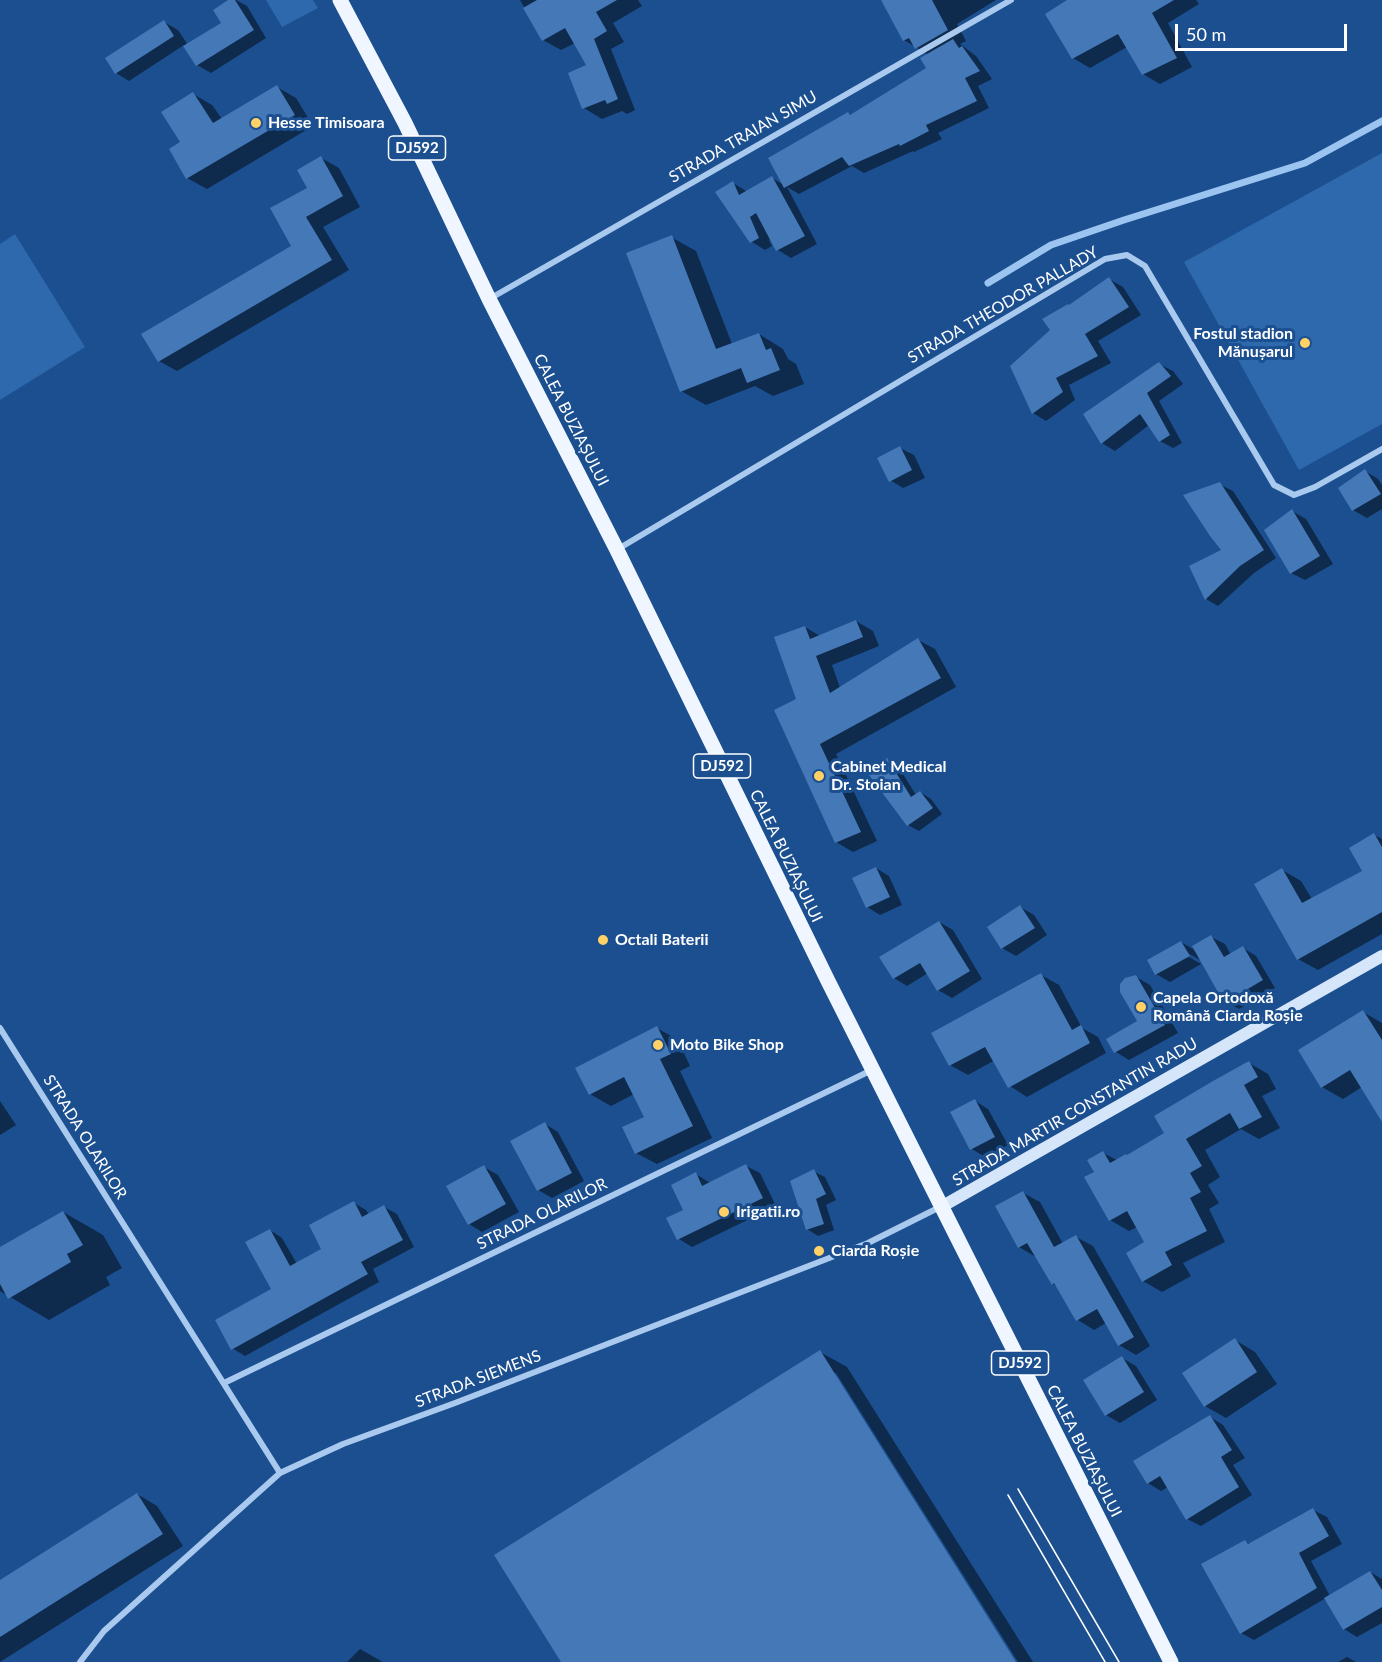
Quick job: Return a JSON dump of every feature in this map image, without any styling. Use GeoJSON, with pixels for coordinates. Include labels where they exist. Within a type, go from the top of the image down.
{"type":"FeatureCollection","features":[{"type":"Feature","properties":{"kind":"main road","name":"CALEA BUZIAȘULUI"},"geometry":{"type":"LineString","coordinates":[[340,0],[405,123],[489,299],[616,550],[872,1070],[1172,1662]]}},
{"type":"Feature","properties":{"kind":"street","name":"STRADA TRAIAN SIMU"},"geometry":{"type":"LineString","coordinates":[[489,299],[1011,0]]}},
{"type":"Feature","properties":{"kind":"street","name":"STRADA THEODOR PALLADY"},"geometry":{"type":"LineString","coordinates":[[616,550],[1105,259],[1126,255],[1145,266],[1274,485],[1294,495],[1315,487],[1382,449]]}},
{"type":"Feature","properties":{"kind":"street","name":"STRADA MARTIR CONSTANTIN RADU"},"geometry":{"type":"LineString","coordinates":[[941,1207],[1382,956]]}},
{"type":"Feature","properties":{"kind":"street","name":"STRADA OLARILOR"},"geometry":{"type":"LineString","coordinates":[[0,1028],[280,1473]]}},
{"type":"Feature","properties":{"kind":"street","name":"STRADA OLARILOR"},"geometry":{"type":"LineString","coordinates":[[224,1383],[872,1070]]}},
{"type":"Feature","properties":{"kind":"street","name":"STRADA SIEMENS"},"geometry":{"type":"LineString","coordinates":[[80,1662],[104,1630],[280,1473],[343,1444],[868,1243],[941,1207]]}},
{"type":"Feature","properties":{"kind":"shaded area"},"geometry":{"type":"Polygon","coordinates":[[[266,0],[313,0],[318,8],[282,27],[266,0]]]}},
{"type":"Feature","properties":{"kind":"shaded area","name":"Fostul stadion Mănușarul"},"geometry":{"type":"Polygon","coordinates":[[[1382,153],[1382,424],[1299,470],[1184,262],[1382,153]]]}},
{"type":"Feature","properties":{"kind":"shaded area"},"geometry":{"type":"Polygon","coordinates":[[[15,234],[85,347],[0,400],[0,244],[15,234]]]}},
{"type":"Feature","properties":{"kind":"building"},"geometry":{"type":"Polygon","coordinates":[[[228,0],[235,0],[254,30],[196,66],[183,46],[221,23],[213,10],[228,0]]]}},
{"type":"Feature","properties":{"kind":"building"},"geometry":{"type":"Polygon","coordinates":[[[537,0],[617,0],[596,12],[607,31],[594,39],[618,99],[607,104],[605,100],[582,109],[568,73],[586,65],[565,28],[542,41],[523,8],[537,0]]]}},
{"type":"Feature","properties":{"kind":"building"},"geometry":{"type":"Polygon","coordinates":[[[881,0],[932,0],[948,30],[915,49],[909,38],[903,41],[881,0]]]}},
{"type":"Feature","properties":{"kind":"building"},"geometry":{"type":"Polygon","coordinates":[[[1067,0],[1174,0],[1152,13],[1177,58],[1142,75],[1118,34],[1072,59],[1045,14],[1067,0]]]}},
{"type":"Feature","properties":{"kind":"building"},"geometry":{"type":"Polygon","coordinates":[[[164,20],[174,36],[115,74],[105,58],[164,20]]]}},
{"type":"Feature","properties":{"kind":"building"},"geometry":{"type":"Polygon","coordinates":[[[953,39],[959,48],[962,46],[980,71],[965,78],[977,101],[926,125],[929,131],[900,146],[899,144],[849,166],[842,157],[784,188],[768,158],[848,112],[850,115],[926,68],[920,58],[953,39]]]}},
{"type":"Feature","properties":{"kind":"building"},"geometry":{"type":"Polygon","coordinates":[[[277,85],[295,115],[186,179],[169,149],[180,142],[161,112],[193,92],[213,123],[277,85]]]}},
{"type":"Feature","properties":{"kind":"building"},"geometry":{"type":"Polygon","coordinates":[[[321,156],[343,196],[306,217],[332,260],[158,362],[141,334],[291,246],[270,208],[307,188],[297,170],[321,156]]]}},
{"type":"Feature","properties":{"kind":"building"},"geometry":{"type":"Polygon","coordinates":[[[772,176],[805,236],[776,251],[756,213],[750,217],[759,238],[750,243],[715,192],[733,181],[739,195],[772,176]]]}},
{"type":"Feature","properties":{"kind":"building"},"geometry":{"type":"Polygon","coordinates":[[[672,235],[716,349],[759,333],[766,350],[771,348],[780,370],[747,383],[741,368],[680,392],[626,253],[672,235]]]}},
{"type":"Feature","properties":{"kind":"building"},"geometry":{"type":"Polygon","coordinates":[[[1109,277],[1129,307],[1085,334],[1098,356],[1056,378],[1063,392],[1032,414],[1010,366],[1050,330],[1042,319],[1069,305],[1109,277]]]}},
{"type":"Feature","properties":{"kind":"building"},"geometry":{"type":"Polygon","coordinates":[[[1159,362],[1171,376],[1147,393],[1170,435],[1159,442],[1140,414],[1101,444],[1083,414],[1159,362]]]}},
{"type":"Feature","properties":{"kind":"building"},"geometry":{"type":"Polygon","coordinates":[[[900,446],[912,470],[889,482],[877,458],[900,446]]]}},
{"type":"Feature","properties":{"kind":"building"},"geometry":{"type":"Polygon","coordinates":[[[1365,469],[1381,494],[1352,511],[1338,488],[1365,469]]]}},
{"type":"Feature","properties":{"kind":"building"},"geometry":{"type":"Polygon","coordinates":[[[1220,482],[1264,550],[1240,566],[1205,600],[1189,566],[1221,550],[1183,495],[1220,482]]]}},
{"type":"Feature","properties":{"kind":"building"},"geometry":{"type":"Polygon","coordinates":[[[1292,509],[1320,556],[1290,574],[1264,530],[1292,509]]]}},
{"type":"Feature","properties":{"kind":"building"},"geometry":{"type":"Polygon","coordinates":[[[856,620],[863,637],[816,656],[830,693],[918,638],[941,678],[820,744],[861,832],[835,843],[774,710],[796,699],[774,637],[805,626],[810,639],[856,620]]]}},
{"type":"Feature","properties":{"kind":"building"},"geometry":{"type":"Polygon","coordinates":[[[887,758],[911,797],[920,791],[933,808],[907,826],[866,771],[887,758]]]}},
{"type":"Feature","properties":{"kind":"building"},"geometry":{"type":"Polygon","coordinates":[[[1374,833],[1382,847],[1382,912],[1297,960],[1254,884],[1282,868],[1302,903],[1362,871],[1349,848],[1374,833]]]}},
{"type":"Feature","properties":{"kind":"building"},"geometry":{"type":"Polygon","coordinates":[[[876,867],[890,897],[866,908],[852,878],[876,867]]]}},
{"type":"Feature","properties":{"kind":"building"},"geometry":{"type":"Polygon","coordinates":[[[1020,905],[1035,928],[1001,949],[987,927],[1020,905]]]}},
{"type":"Feature","properties":{"kind":"building"},"geometry":{"type":"Polygon","coordinates":[[[939,921],[970,971],[937,991],[920,963],[893,979],[879,957],[939,921]]]}},
{"type":"Feature","properties":{"kind":"building"},"geometry":{"type":"Polygon","coordinates":[[[1211,935],[1224,957],[1243,946],[1263,980],[1224,1003],[1192,946],[1211,935]]]}},
{"type":"Feature","properties":{"kind":"building"},"geometry":{"type":"Polygon","coordinates":[[[1181,941],[1190,956],[1155,975],[1147,960],[1181,941]]]}},
{"type":"Feature","properties":{"kind":"building"},"geometry":{"type":"Polygon","coordinates":[[[1041,973],[1072,1030],[1081,1025],[1090,1043],[1008,1088],[985,1047],[949,1066],[931,1033],[1041,973]]]}},
{"type":"Feature","properties":{"kind":"building","name":"Capela Ortodoxă Română Ciarda Roșie"},"geometry":{"type":"Polygon","coordinates":[[[1136,975],[1165,1025],[1114,1053],[1106,1039],[1137,1021],[1120,992],[1120,984],[1125,978],[1136,975]]]}},
{"type":"Feature","properties":{"kind":"building"},"geometry":{"type":"Polygon","coordinates":[[[1363,1010],[1382,1040],[1382,1122],[1350,1070],[1321,1088],[1298,1050],[1363,1010]]]}},
{"type":"Feature","properties":{"kind":"building"},"geometry":{"type":"Polygon","coordinates":[[[657,1026],[671,1054],[660,1059],[693,1126],[635,1154],[622,1127],[644,1117],[624,1077],[589,1095],[575,1068],[657,1026]]]}},
{"type":"Feature","properties":{"kind":"building"},"geometry":{"type":"Polygon","coordinates":[[[1249,1061],[1258,1077],[1244,1085],[1262,1117],[1239,1129],[1230,1113],[1186,1139],[1202,1166],[1190,1173],[1201,1192],[1190,1198],[1207,1231],[1165,1252],[1172,1265],[1142,1282],[1126,1253],[1144,1242],[1127,1211],[1109,1221],[1084,1177],[1094,1172],[1087,1160],[1103,1151],[1110,1163],[1164,1133],[1154,1116],[1249,1061]]]}},
{"type":"Feature","properties":{"kind":"building"},"geometry":{"type":"Polygon","coordinates":[[[975,1099],[995,1137],[970,1150],[950,1112],[975,1099]]]}},
{"type":"Feature","properties":{"kind":"building"},"geometry":{"type":"Polygon","coordinates":[[[545,1122],[572,1173],[537,1191],[510,1141],[545,1122]]]}},
{"type":"Feature","properties":{"kind":"building"},"geometry":{"type":"Polygon","coordinates":[[[746,1164],[763,1198],[677,1240],[666,1218],[683,1210],[671,1185],[696,1172],[702,1186],[746,1164]]]}},
{"type":"Feature","properties":{"kind":"building"},"geometry":{"type":"Polygon","coordinates":[[[484,1165],[506,1204],[468,1225],[446,1186],[484,1165]]]}},
{"type":"Feature","properties":{"kind":"building"},"geometry":{"type":"Polygon","coordinates":[[[814,1169],[826,1194],[816,1199],[824,1224],[806,1230],[790,1181],[814,1169]]]}},
{"type":"Feature","properties":{"kind":"building"},"geometry":{"type":"Polygon","coordinates":[[[1023,1191],[1054,1247],[1076,1235],[1134,1337],[1118,1346],[1097,1309],[1076,1321],[1027,1243],[1018,1248],[995,1206],[1023,1191]]]}},
{"type":"Feature","properties":{"kind":"building"},"geometry":{"type":"Polygon","coordinates":[[[354,1201],[362,1217],[384,1205],[403,1240],[361,1262],[368,1274],[231,1350],[215,1320],[271,1289],[245,1242],[270,1229],[290,1266],[321,1249],[309,1225],[354,1201]]]}},
{"type":"Feature","properties":{"kind":"building"},"geometry":{"type":"Polygon","coordinates":[[[63,1211],[83,1245],[67,1254],[71,1262],[8,1299],[0,1284],[0,1247],[63,1211]]]}},
{"type":"Feature","properties":{"kind":"building"},"geometry":{"type":"Polygon","coordinates":[[[1235,1338],[1257,1372],[1204,1407],[1182,1373],[1235,1338]]]}},
{"type":"Feature","properties":{"kind":"building"},"geometry":{"type":"Polygon","coordinates":[[[820,1350],[1016,1662],[561,1662],[494,1555],[820,1350]]]}},
{"type":"Feature","properties":{"kind":"building"},"geometry":{"type":"Polygon","coordinates":[[[1122,1356],[1144,1392],[1105,1416],[1083,1380],[1122,1356]]]}},
{"type":"Feature","properties":{"kind":"building"},"geometry":{"type":"Polygon","coordinates":[[[1210,1415],[1232,1450],[1221,1457],[1239,1487],[1186,1520],[1160,1476],[1147,1484],[1133,1461],[1210,1415]]]}},
{"type":"Feature","properties":{"kind":"building"},"geometry":{"type":"Polygon","coordinates":[[[137,1493],[163,1534],[0,1637],[0,1580],[137,1493]]]}},
{"type":"Feature","properties":{"kind":"building"},"geometry":{"type":"Polygon","coordinates":[[[1313,1508],[1329,1536],[1299,1553],[1317,1588],[1240,1634],[1201,1564],[1245,1540],[1248,1544],[1313,1508]]]}},
{"type":"Feature","properties":{"kind":"building"},"geometry":{"type":"Polygon","coordinates":[[[1370,1571],[1382,1590],[1382,1607],[1343,1630],[1324,1598],[1370,1571]]]}},
{"type":"Feature","properties":{"kind":"waterway"},"geometry":{"type":"LineString","coordinates":[[988,283],[1051,245],[1305,163],[1382,121]]}},
{"type":"Feature","properties":{"kind":"tram line"},"geometry":{"type":"LineString","coordinates":[[1018,1489],[1119,1662]]}},
{"type":"Feature","properties":{"kind":"tram line"},"geometry":{"type":"LineString","coordinates":[[1008,1495],[1105,1662]]}},
{"type":"Feature","properties":{"kind":"place","name":"Hesse Timisoara"},"geometry":{"type":"Point","coordinates":[256,123]}},
{"type":"Feature","properties":{"kind":"place","name":"Fostul stadion Mănușarul"},"geometry":{"type":"Point","coordinates":[1305,343]}},
{"type":"Feature","properties":{"kind":"place","name":"Cabinet Medical Dr. Stoian"},"geometry":{"type":"Point","coordinates":[819,776]}},
{"type":"Feature","properties":{"kind":"place","name":"Octali Baterii"},"geometry":{"type":"Point","coordinates":[603,940]}},
{"type":"Feature","properties":{"kind":"place","name":"Capela Ortodoxă Română Ciarda Roșie"},"geometry":{"type":"Point","coordinates":[1141,1007]}},
{"type":"Feature","properties":{"kind":"place","name":"Moto Bike Shop"},"geometry":{"type":"Point","coordinates":[658,1045]}},
{"type":"Feature","properties":{"kind":"place","name":"Irigatii.ro"},"geometry":{"type":"Point","coordinates":[724,1212]}},
{"type":"Feature","properties":{"kind":"place","name":"Ciarda Roșie"},"geometry":{"type":"Point","coordinates":[819,1251]}}]}
